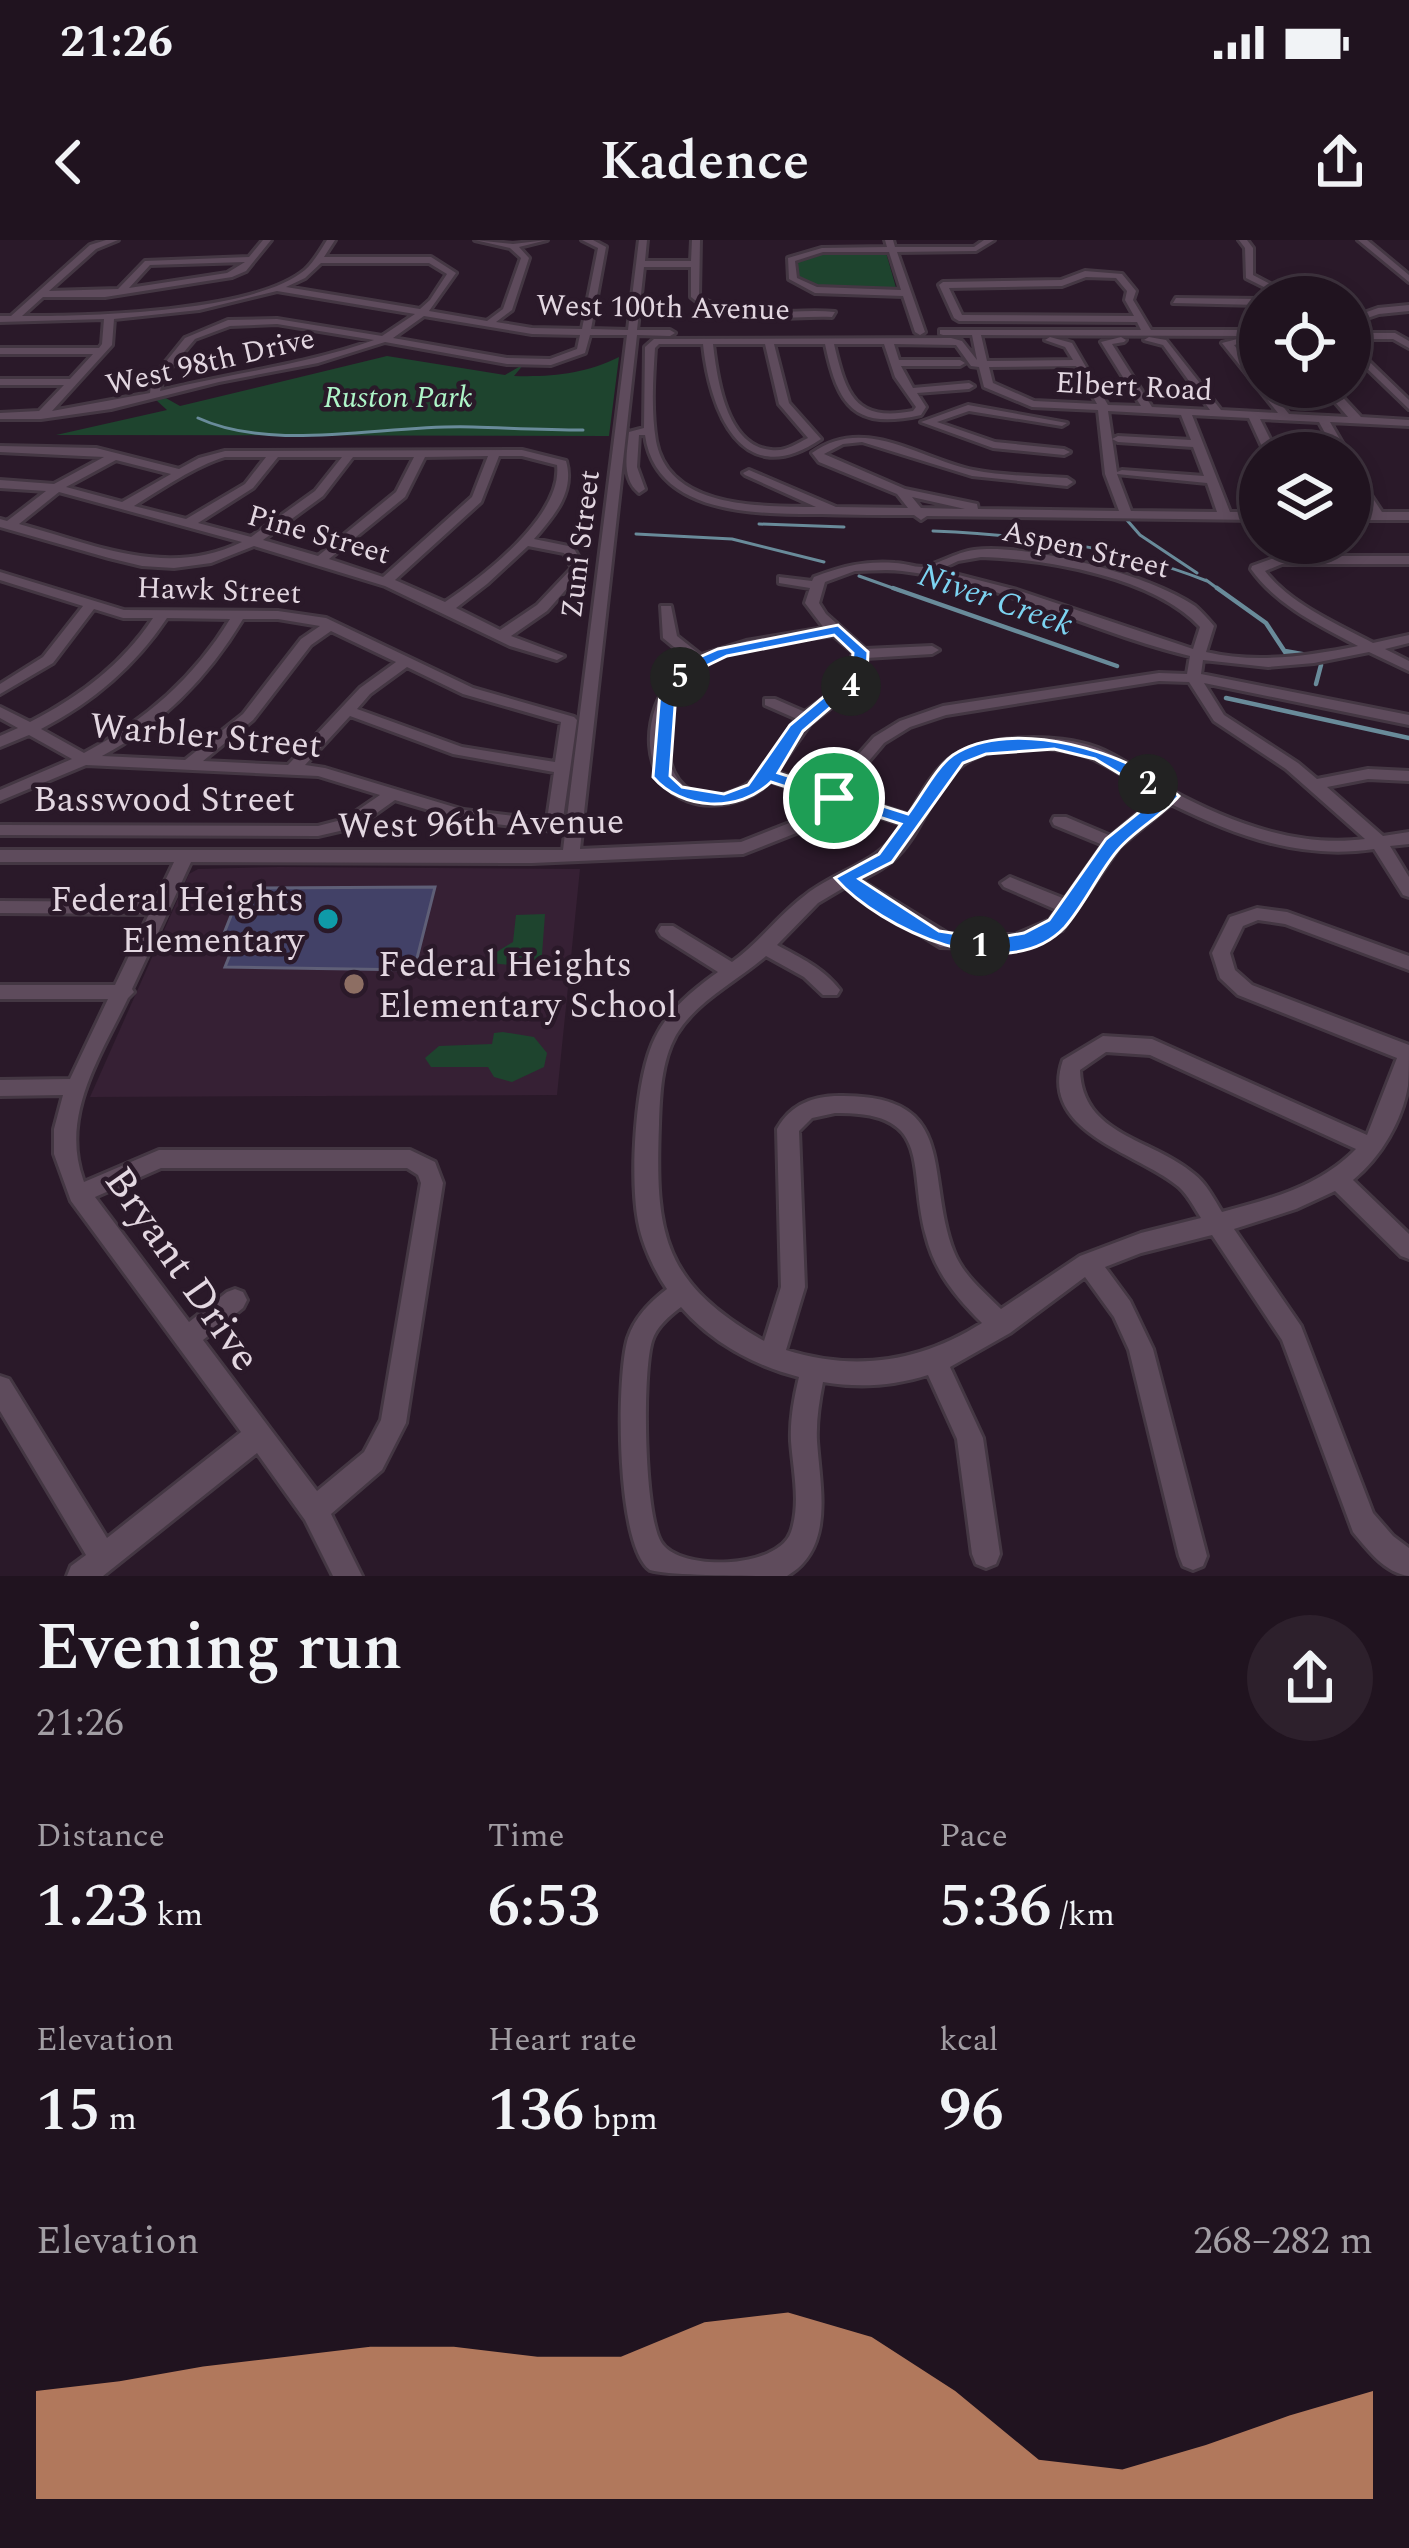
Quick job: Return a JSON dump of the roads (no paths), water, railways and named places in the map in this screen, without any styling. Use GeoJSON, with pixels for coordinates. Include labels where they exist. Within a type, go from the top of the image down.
{"type":"FeatureCollection","features":[{"type":"Feature","properties":{"kind":"street"},"geometry":{"type":"LineString","coordinates":[[13,319],[94,247],[111,240]]}},
{"type":"Feature","properties":{"kind":"street"},"geometry":{"type":"LineString","coordinates":[[42,294],[120,292],[229,275],[267,240]]}},
{"type":"Feature","properties":{"kind":"street"},"geometry":{"type":"LineString","coordinates":[[276,288],[305,274],[331,240]]}},
{"type":"Feature","properties":{"kind":"street"},"geometry":{"type":"LineString","coordinates":[[479,240],[513,246],[543,240]]}},
{"type":"Feature","properties":{"kind":"street"},"geometry":{"type":"LineString","coordinates":[[156,396],[156,379],[190,339],[234,324],[272,321],[529,362],[569,359],[583,349],[602,247],[586,240]]}},
{"type":"Feature","properties":{"kind":"street","name":"Zuni Street"},"geometry":{"type":"LineString","coordinates":[[571,854],[643,240]]}},
{"type":"Feature","properties":{"kind":"street"},"geometry":{"type":"LineString","coordinates":[[696,240],[695,298],[710,308],[832,314]]}},
{"type":"Feature","properties":{"kind":"street"},"geometry":{"type":"LineString","coordinates":[[907,293],[815,290],[797,284],[791,273],[792,258],[809,251],[890,244],[976,249],[990,240]]}},
{"type":"Feature","properties":{"kind":"street"},"geometry":{"type":"LineString","coordinates":[[1243,240],[1249,248],[1249,276]]}},
{"type":"Feature","properties":{"kind":"street"},"geometry":{"type":"LineString","coordinates":[[1362,240],[1409,279]]}},
{"type":"Feature","properties":{"kind":"street"},"geometry":{"type":"LineString","coordinates":[[800,242],[809,251]]}},
{"type":"Feature","properties":{"kind":"street"},"geometry":{"type":"LineString","coordinates":[[890,244],[920,332]]}},
{"type":"Feature","properties":{"kind":"street"},"geometry":{"type":"LineString","coordinates":[[488,324],[507,310],[525,258],[513,246]]}},
{"type":"Feature","properties":{"kind":"street"},"geometry":{"type":"LineString","coordinates":[[976,249],[974,268],[981,284]]}},
{"type":"Feature","properties":{"kind":"street"},"geometry":{"type":"LineString","coordinates":[[1384,258],[1409,258]]}},
{"type":"Feature","properties":{"kind":"street"},"geometry":{"type":"LineString","coordinates":[[120,292],[148,263],[251,259]]}},
{"type":"Feature","properties":{"kind":"street"},"geometry":{"type":"LineString","coordinates":[[318,260],[442,263],[452,273],[438,302],[422,314]]}},
{"type":"Feature","properties":{"kind":"street"},"geometry":{"type":"LineString","coordinates":[[640,264],[695,264]]}},
{"type":"Feature","properties":{"kind":"street"},"geometry":{"type":"LineString","coordinates":[[1138,319],[958,317],[944,285],[1059,283],[1085,274],[1121,276],[1148,333]]}},
{"type":"Feature","properties":{"kind":"street"},"geometry":{"type":"LineString","coordinates":[[1059,283],[1079,318]]}},
{"type":"Feature","properties":{"kind":"street"},"geometry":{"type":"LineString","coordinates":[[1001,284],[1018,318]]}},
{"type":"Feature","properties":{"kind":"street","name":"West 100th Avenue"},"geometry":{"type":"LineString","coordinates":[[0,319],[110,317],[276,288],[488,324],[585,333],[1239,336]]}},
{"type":"Feature","properties":{"kind":"street"},"geometry":{"type":"LineString","coordinates":[[349,302],[369,290]]}},
{"type":"Feature","properties":{"kind":"street"},"geometry":{"type":"LineString","coordinates":[[814,312],[815,290]]}},
{"type":"Feature","properties":{"kind":"street"},"geometry":{"type":"LineString","coordinates":[[1176,301],[1239,302]]}},
{"type":"Feature","properties":{"kind":"street"},"geometry":{"type":"LineString","coordinates":[[1371,315],[1409,308]]}},
{"type":"Feature","properties":{"kind":"street","name":"West 98th Drive"},"geometry":{"type":"LineString","coordinates":[[0,416],[98,412],[337,357],[422,314]]}},
{"type":"Feature","properties":{"kind":"street"},"geometry":{"type":"LineString","coordinates":[[41,416],[101,351],[112,335],[110,317]]}},
{"type":"Feature","properties":{"kind":"street"},"geometry":{"type":"LineString","coordinates":[[976,333],[983,360]]}},
{"type":"Feature","properties":{"kind":"street"},"geometry":{"type":"LineString","coordinates":[[1371,336],[1404,341]]}},
{"type":"Feature","properties":{"kind":"street"},"geometry":{"type":"LineString","coordinates":[[829,341],[837,377],[860,414],[874,421],[921,409],[908,391],[889,340]]}},
{"type":"Feature","properties":{"kind":"street"},"geometry":{"type":"LineString","coordinates":[[1005,363],[996,344],[1000,340],[1058,340],[1072,351],[1103,410],[1112,474],[1127,515]]}},
{"type":"Feature","properties":{"kind":"street"},"geometry":{"type":"LineString","coordinates":[[1239,340],[1227,342],[1239,359]]}},
{"type":"Feature","properties":{"kind":"street"},"geometry":{"type":"LineString","coordinates":[[708,341],[714,394],[730,426],[755,451],[789,448],[815,439],[784,404],[769,341]]}},
{"type":"Feature","properties":{"kind":"street"},"geometry":{"type":"LineString","coordinates":[[963,359],[955,341],[654,342],[648,374],[651,431],[660,471],[687,494],[730,506],[832,514],[1239,516]]}},
{"type":"Feature","properties":{"kind":"street"},"geometry":{"type":"LineString","coordinates":[[1149,411],[1106,342],[1168,345],[1219,416]]}},
{"type":"Feature","properties":{"kind":"street"},"geometry":{"type":"LineString","coordinates":[[0,351],[101,351]]}},
{"type":"Feature","properties":{"kind":"street"},"geometry":{"type":"LineString","coordinates":[[259,354],[276,368]]}},
{"type":"Feature","properties":{"kind":"street"},"geometry":{"type":"LineString","coordinates":[[896,363],[963,359],[1079,363]]}},
{"type":"Feature","properties":{"kind":"street","name":"Elbert Road"},"geometry":{"type":"LineString","coordinates":[[983,360],[994,391],[1060,407],[1409,423]]}},
{"type":"Feature","properties":{"kind":"street"},"geometry":{"type":"LineString","coordinates":[[1371,367],[1409,406]]}},
{"type":"Feature","properties":{"kind":"street"},"geometry":{"type":"LineString","coordinates":[[0,382],[72,382]]}},
{"type":"Feature","properties":{"kind":"street"},"geometry":{"type":"LineString","coordinates":[[908,391],[969,386]]}},
{"type":"Feature","properties":{"kind":"street"},"geometry":{"type":"LineString","coordinates":[[1060,407],[1067,482],[1079,515]]}},
{"type":"Feature","properties":{"kind":"street"},"geometry":{"type":"LineString","coordinates":[[1280,408],[1288,418]]}},
{"type":"Feature","properties":{"kind":"street"},"geometry":{"type":"LineString","coordinates":[[1346,408],[1359,422]]}},
{"type":"Feature","properties":{"kind":"street"},"geometry":{"type":"LineString","coordinates":[[1062,423],[959,409],[926,422],[993,445],[1064,452]]}},
{"type":"Feature","properties":{"kind":"street"},"geometry":{"type":"LineString","coordinates":[[1186,413],[1206,480],[1225,516]]}},
{"type":"Feature","properties":{"kind":"street"},"geometry":{"type":"LineString","coordinates":[[1254,417],[1261,432]]}},
{"type":"Feature","properties":{"kind":"street"},"geometry":{"type":"LineString","coordinates":[[1323,420],[1330,432]]}},
{"type":"Feature","properties":{"kind":"street"},"geometry":{"type":"LineString","coordinates":[[1393,422],[1405,438]]}},
{"type":"Feature","properties":{"kind":"street"},"geometry":{"type":"LineString","coordinates":[[639,489],[631,467],[634,432],[651,431]]}},
{"type":"Feature","properties":{"kind":"street"},"geometry":{"type":"LineString","coordinates":[[1013,515],[901,491],[823,460],[818,453],[842,441],[862,439],[971,472],[1067,482]]}},
{"type":"Feature","properties":{"kind":"street"},"geometry":{"type":"LineString","coordinates":[[1118,440],[1198,444]]}},
{"type":"Feature","properties":{"kind":"street"},"geometry":{"type":"LineString","coordinates":[[0,449],[84,449],[184,474]]}},
{"type":"Feature","properties":{"kind":"street"},"geometry":{"type":"LineString","coordinates":[[317,563],[401,494],[421,453]]}},
{"type":"Feature","properties":{"kind":"street"},"geometry":{"type":"LineString","coordinates":[[386,581],[477,499],[495,453]]}},
{"type":"Feature","properties":{"kind":"street"},"geometry":{"type":"LineString","coordinates":[[123,507],[216,455],[495,453],[553,458],[564,465],[566,477],[556,504],[484,580],[448,606]]}},
{"type":"Feature","properties":{"kind":"street"},"geometry":{"type":"LineString","coordinates":[[187,524],[249,486],[275,454]]}},
{"type":"Feature","properties":{"kind":"street"},"geometry":{"type":"LineString","coordinates":[[5,524],[172,568],[211,562],[251,543],[333,483],[349,454]]}},
{"type":"Feature","properties":{"kind":"street"},"geometry":{"type":"LineString","coordinates":[[5,524],[113,455]]}},
{"type":"Feature","properties":{"kind":"street"},"geometry":{"type":"LineString","coordinates":[[749,473],[826,506],[832,514]]}},
{"type":"Feature","properties":{"kind":"street"},"geometry":{"type":"LineString","coordinates":[[1122,473],[1206,480]]}},
{"type":"Feature","properties":{"kind":"street","name":"Pine Street"},"geometry":{"type":"LineString","coordinates":[[0,481],[56,488],[386,581],[557,656]]}},
{"type":"Feature","properties":{"kind":"street"},"geometry":{"type":"LineString","coordinates":[[901,491],[915,501],[921,516]]}},
{"type":"Feature","properties":{"kind":"street"},"geometry":{"type":"LineString","coordinates":[[1371,505],[1378,516]]}},
{"type":"Feature","properties":{"kind":"street"},"geometry":{"type":"LineString","coordinates":[[1371,516],[1409,516]]}},
{"type":"Feature","properties":{"kind":"street"},"geometry":{"type":"LineString","coordinates":[[504,634],[542,608],[579,568],[568,550],[524,541]]}},
{"type":"Feature","properties":{"kind":"street","name":"Aspen Street"},"geometry":{"type":"LineString","coordinates":[[929,571],[951,558],[997,553],[1150,588],[1186,602],[1204,620],[1207,632],[1195,677]]}},
{"type":"Feature","properties":{"kind":"street"},"geometry":{"type":"LineString","coordinates":[[1409,578],[1402,560],[1280,560],[1258,566],[1261,578],[1409,667]]}},
{"type":"Feature","properties":{"kind":"street"},"geometry":{"type":"LineString","coordinates":[[861,654],[838,629],[817,616],[812,603],[814,586],[828,574],[861,564],[929,571],[1198,655],[1286,665],[1409,639]]}},
{"type":"Feature","properties":{"kind":"street","name":"Hawk Street"},"geometry":{"type":"LineString","coordinates":[[1,578],[90,606],[162,615],[304,618],[330,625],[468,692],[566,717],[562,768]]}},
{"type":"Feature","properties":{"kind":"street"},"geometry":{"type":"LineString","coordinates":[[784,580],[814,586]]}},
{"type":"Feature","properties":{"kind":"street"},"geometry":{"type":"LineString","coordinates":[[1310,610],[1337,603]]}},
{"type":"Feature","properties":{"kind":"street"},"geometry":{"type":"LineString","coordinates":[[0,690],[47,660],[90,606]]}},
{"type":"Feature","properties":{"kind":"street"},"geometry":{"type":"LineString","coordinates":[[666,609],[670,638],[700,661]]}},
{"type":"Feature","properties":{"kind":"street"},"geometry":{"type":"LineString","coordinates":[[0,742],[32,728],[120,672],[162,615]]}},
{"type":"Feature","properties":{"kind":"street"},"geometry":{"type":"LineString","coordinates":[[0,796],[85,760],[188,688],[213,662],[239,615]]}},
{"type":"Feature","properties":{"kind":"street"},"geometry":{"type":"LineString","coordinates":[[187,766],[248,716],[307,642],[330,625]]}},
{"type":"Feature","properties":{"kind":"street"},"geometry":{"type":"LineString","coordinates":[[838,629],[700,661],[675,682],[664,700],[662,777],[677,792],[714,800],[740,795],[768,775],[807,718],[856,681],[861,654]]}},
{"type":"Feature","properties":{"kind":"street"},"geometry":{"type":"LineString","coordinates":[[861,654],[932,650]]}},
{"type":"Feature","properties":{"kind":"street"},"geometry":{"type":"LineString","coordinates":[[294,768],[347,710],[405,662]]}},
{"type":"Feature","properties":{"kind":"street"},"geometry":{"type":"LineString","coordinates":[[1195,677],[1231,728],[1314,785],[1378,841],[1409,891]]}},
{"type":"Feature","properties":{"kind":"street","name":"West 96th Avenue"},"geometry":{"type":"LineString","coordinates":[[0,856],[571,854],[742,848],[788,833],[834,798],[879,740],[922,718],[1136,681],[1195,677],[1409,720]]}},
{"type":"Feature","properties":{"kind":"street"},"geometry":{"type":"LineString","coordinates":[[770,702],[807,718]]}},
{"type":"Feature","properties":{"kind":"street"},"geometry":{"type":"LineString","coordinates":[[347,710],[459,751],[562,768]]}},
{"type":"Feature","properties":{"kind":"street","name":"Warbler Street"},"geometry":{"type":"LineString","coordinates":[[0,712],[85,760],[294,768],[336,775],[388,796],[483,819],[554,826],[562,768]]}},
{"type":"Feature","properties":{"kind":"street"},"geometry":{"type":"LineString","coordinates":[[1409,838],[1314,847],[1213,816],[1075,746],[1001,747],[977,751],[950,765],[885,858],[816,896],[764,946],[697,996],[668,1031],[650,1080],[646,1203],[658,1248],[682,1292],[715,1324],[771,1357],[813,1371],[886,1372],[935,1363],[1000,1325],[1088,1263],[1298,1197],[1338,1179],[1372,1148],[1409,1054],[1245,990],[1227,973],[1222,953],[1236,922],[1264,914],[1409,963]]}},
{"type":"Feature","properties":{"kind":"street"},"geometry":{"type":"LineString","coordinates":[[1314,785],[1368,774],[1409,776]]}},
{"type":"Feature","properties":{"kind":"street"},"geometry":{"type":"LineString","coordinates":[[768,775],[912,822]]}},
{"type":"Feature","properties":{"kind":"street","name":"Basswood Street"},"geometry":{"type":"LineString","coordinates":[[0,830],[318,831],[351,824],[388,796]]}},
{"type":"Feature","properties":{"kind":"street"},"geometry":{"type":"LineString","coordinates":[[845,878],[927,934],[990,946],[1029,939],[1050,929],[1070,908],[1113,843],[1170,796]]}},
{"type":"Feature","properties":{"kind":"street"},"geometry":{"type":"LineString","coordinates":[[1060,821],[1113,843]]}},
{"type":"Feature","properties":{"kind":"street","name":"Bryant Drive"},"geometry":{"type":"LineString","coordinates":[[185,857],[76,1088],[60,1141],[62,1160],[80,1194],[314,1510],[348,1576]]}},
{"type":"Feature","properties":{"kind":"street"},"geometry":{"type":"LineString","coordinates":[[1010,883],[1070,908]]}},
{"type":"Feature","properties":{"kind":"street"},"geometry":{"type":"LineString","coordinates":[[0,907],[162,908]]}},
{"type":"Feature","properties":{"kind":"street"},"geometry":{"type":"LineString","coordinates":[[667,932],[730,970]]}},
{"type":"Feature","properties":{"kind":"street"},"geometry":{"type":"LineString","coordinates":[[764,946],[812,973],[830,990]]}},
{"type":"Feature","properties":{"kind":"street"},"geometry":{"type":"LineString","coordinates":[[0,992],[124,992]]}},
{"type":"Feature","properties":{"kind":"street"},"geometry":{"type":"LineString","coordinates":[[1372,1148],[1152,1047],[1118,1042],[1087,1051],[1070,1066],[1070,1097],[1082,1118],[1170,1166],[1190,1183],[1292,1334],[1364,1522],[1393,1555],[1409,1565]]}},
{"type":"Feature","properties":{"kind":"street"},"geometry":{"type":"LineString","coordinates":[[0,1088],[76,1088]]}},
{"type":"Feature","properties":{"kind":"street"},"geometry":{"type":"LineString","coordinates":[[771,1357],[793,1287],[788,1130],[802,1113],[816,1107],[878,1105],[901,1113],[916,1129],[945,1259],[1000,1325]]}},
{"type":"Feature","properties":{"kind":"street"},"geometry":{"type":"LineString","coordinates":[[80,1194],[159,1159],[410,1159],[427,1169],[432,1183],[393,1423],[374,1461],[314,1510]]}},
{"type":"Feature","properties":{"kind":"street"},"geometry":{"type":"LineString","coordinates":[[1338,1179],[1409,1249]]}},
{"type":"Feature","properties":{"kind":"street"},"geometry":{"type":"LineString","coordinates":[[1088,1263],[1122,1309],[1141,1349],[1192,1556]]}},
{"type":"Feature","properties":{"kind":"street"},"geometry":{"type":"LineString","coordinates":[[682,1292],[657,1312],[639,1342],[638,1523],[651,1553],[663,1564],[680,1571],[742,1576],[775,1567],[798,1550],[808,1518],[804,1421],[813,1371]]}},
{"type":"Feature","properties":{"kind":"street"},"geometry":{"type":"LineString","coordinates":[[186,1339],[236,1300]]}},
{"type":"Feature","properties":{"kind":"street"},"geometry":{"type":"LineString","coordinates":[[935,1363],[970,1438],[986,1555]]}},
{"type":"Feature","properties":{"kind":"street"},"geometry":{"type":"LineString","coordinates":[[0,1388],[104,1557]]}},
{"type":"Feature","properties":{"kind":"street"},"geometry":{"type":"LineString","coordinates":[[81,1576],[256,1437]]}},
{"type":"Feature","properties":{"kind":"waterway","name":"Niver Creek"},"geometry":{"type":"LineString","coordinates":[[198,418],[229,429],[297,436],[441,427],[583,430]]}},
{"type":"Feature","properties":{"kind":"waterway"},"geometry":{"type":"LineString","coordinates":[[1126,519],[1140,535],[1197,573]]}},
{"type":"Feature","properties":{"kind":"waterway"},"geometry":{"type":"LineString","coordinates":[[759,524],[844,527]]}},
{"type":"Feature","properties":{"kind":"waterway"},"geometry":{"type":"LineString","coordinates":[[933,531],[1072,544],[1207,581]]}},
{"type":"Feature","properties":{"kind":"waterway","name":"Niver Creek"},"geometry":{"type":"LineString","coordinates":[[636,534],[732,539],[824,562]]}},
{"type":"Feature","properties":{"kind":"waterway","name":"Niver Creek"},"geometry":{"type":"LineString","coordinates":[[859,576],[901,591]]}},
{"type":"Feature","properties":{"kind":"waterway"},"geometry":{"type":"LineString","coordinates":[[1206,580],[1221,591]]}},
{"type":"Feature","properties":{"kind":"waterway","name":"Niver Creek"},"geometry":{"type":"LineString","coordinates":[[893,588],[1117,666]]}},
{"type":"Feature","properties":{"kind":"waterway"},"geometry":{"type":"LineString","coordinates":[[1217,588],[1266,623],[1287,655]]}},
{"type":"Feature","properties":{"kind":"waterway"},"geometry":{"type":"LineString","coordinates":[[1285,651],[1307,655]]}},
{"type":"Feature","properties":{"kind":"waterway"},"geometry":{"type":"LineString","coordinates":[[1316,684],[1321,665]]}},
{"type":"Feature","properties":{"kind":"waterway","name":"Niver Creek"},"geometry":{"type":"LineString","coordinates":[[1226,698],[1409,738]]}},
{"type":"Feature","properties":{"kind":"place","name":"Federal Heights Elementary"},"geometry":{"type":"Point","coordinates":[328,919]}},
{"type":"Feature","properties":{"kind":"place","name":"Federal Heights Elementary School"},"geometry":{"type":"Point","coordinates":[354,984]}},
{"type":"Feature","properties":{"kind":"park label","name":"Ruston Park"},"geometry":{"type":"Point","coordinates":[398,397]}}]}
